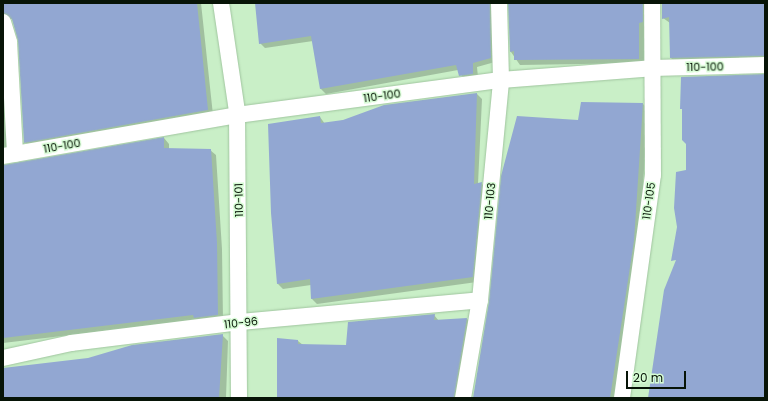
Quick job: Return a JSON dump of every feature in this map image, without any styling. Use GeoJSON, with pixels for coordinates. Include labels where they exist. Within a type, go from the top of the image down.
{"type":"FeatureCollection","features":[{"type":"Feature","properties":{"kind":"street","name":"110-101"},"geometry":{"type":"LineString","coordinates":[[221,3],[237,115],[240,322],[239,398]]}},
{"type":"Feature","properties":{"kind":"street","name":"110-103"},"geometry":{"type":"LineString","coordinates":[[463,398],[480,300],[500,80],[499,3]]}},
{"type":"Feature","properties":{"kind":"street","name":"110-105"},"geometry":{"type":"LineString","coordinates":[[622,398],[653,175],[652,3]]}},
{"type":"Feature","properties":{"kind":"street"},"geometry":{"type":"LineString","coordinates":[[3,22],[8,42],[9,155]]}},
{"type":"Feature","properties":{"kind":"street","name":"110-100"},"geometry":{"type":"LineString","coordinates":[[9,155],[237,115],[500,80],[652,68],[765,65]]}},
{"type":"Feature","properties":{"kind":"street","name":"110-96"},"geometry":{"type":"LineString","coordinates":[[3,358],[72,343],[240,322],[480,300]]}},
{"type":"Feature","properties":{"kind":"building"},"geometry":{"type":"Polygon","coordinates":[[[3,3],[197,3],[208,110],[24,143],[18,41],[12,19],[3,13],[3,3]]]}},
{"type":"Feature","properties":{"kind":"building"},"geometry":{"type":"Polygon","coordinates":[[[255,3],[490,3],[491,58],[473,63],[473,74],[459,76],[456,65],[320,89],[311,36],[259,44],[255,3]]]}},
{"type":"Feature","properties":{"kind":"building"},"geometry":{"type":"Polygon","coordinates":[[[508,3],[643,3],[643,22],[639,23],[639,59],[514,60],[514,51],[510,52],[508,3]]]}},
{"type":"Feature","properties":{"kind":"building"},"geometry":{"type":"Polygon","coordinates":[[[662,3],[765,3],[765,56],[670,58],[669,17],[662,19],[662,3]]]}},
{"type":"Feature","properties":{"kind":"building"},"geometry":{"type":"Polygon","coordinates":[[[765,74],[765,398],[648,398],[664,290],[676,260],[671,261],[677,227],[674,208],[676,172],[686,170],[686,144],[682,140],[682,109],[680,109],[681,77],[765,74]]]}},
{"type":"Feature","properties":{"kind":"building"},"geometry":{"type":"Polygon","coordinates":[[[477,93],[474,184],[482,182],[473,277],[311,299],[310,279],[277,284],[271,213],[268,124],[320,116],[321,123],[343,120],[384,105],[477,93]]]}},
{"type":"Feature","properties":{"kind":"building"},"geometry":{"type":"Polygon","coordinates":[[[581,102],[643,103],[634,241],[610,398],[473,398],[489,301],[501,176],[517,116],[578,120],[581,102]]]}},
{"type":"Feature","properties":{"kind":"building"},"geometry":{"type":"Polygon","coordinates":[[[164,137],[164,148],[211,149],[217,243],[218,315],[194,318],[193,315],[3,338],[3,165],[164,137]]]}},
{"type":"Feature","properties":{"kind":"building"},"geometry":{"type":"Polygon","coordinates":[[[435,314],[434,320],[467,318],[454,398],[277,398],[277,338],[298,340],[298,344],[346,345],[348,322],[435,314]]]}},
{"type":"Feature","properties":{"kind":"building"},"geometry":{"type":"Polygon","coordinates":[[[223,334],[219,398],[3,398],[3,368],[88,358],[132,345],[223,334]]]}}]}
